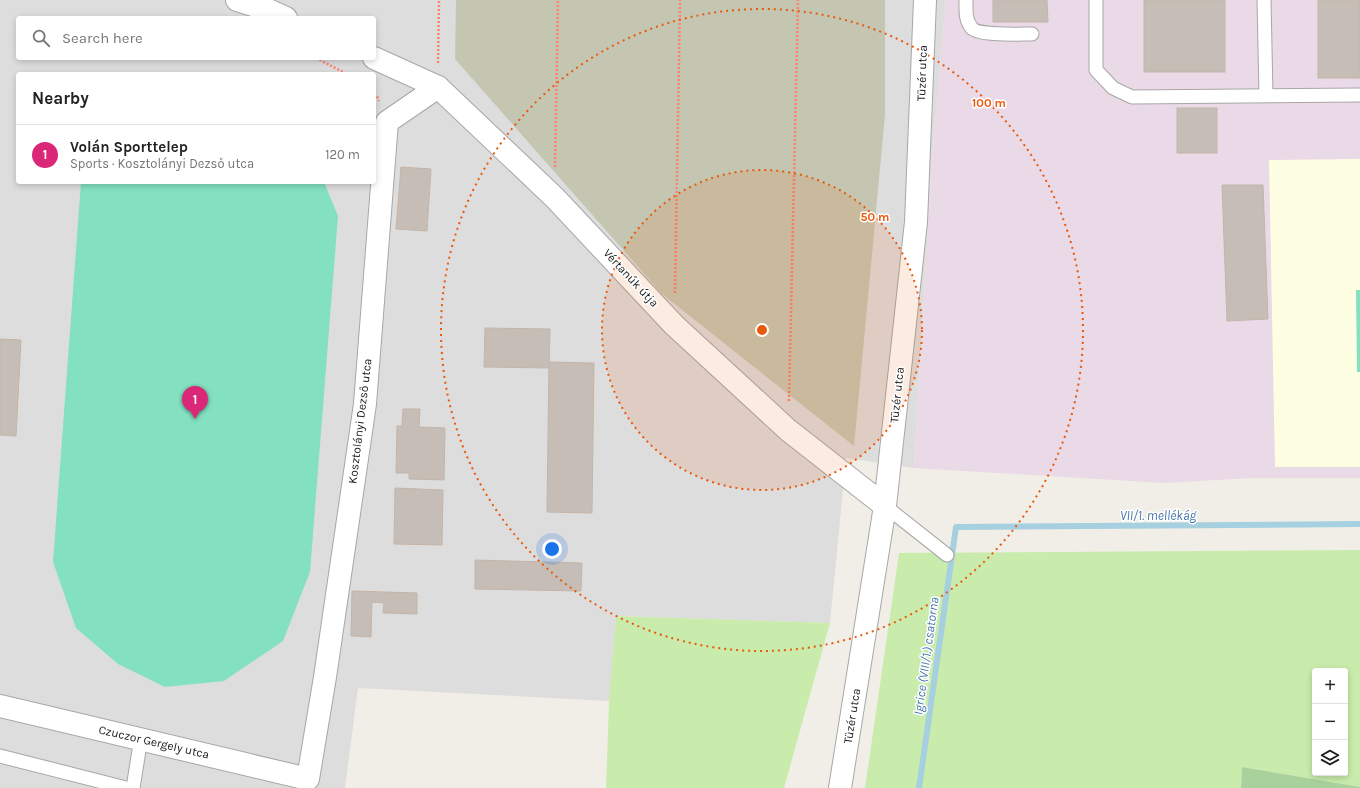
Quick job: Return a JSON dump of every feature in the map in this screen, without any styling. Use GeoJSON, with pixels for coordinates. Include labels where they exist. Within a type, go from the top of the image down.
{"type":"FeatureCollection","features":[{"type":"Feature","properties":{"kind":"street"},"geometry":{"type":"LineString","coordinates":[[237,0],[266,4],[283,16]]}},
{"type":"Feature","properties":{"kind":"street","name":"Tüzér utca"},"geometry":{"type":"LineString","coordinates":[[840,788],[885,506],[916,222],[925,0]]}},
{"type":"Feature","properties":{"kind":"street","name":"Vértanúk útja"},"geometry":{"type":"LineString","coordinates":[[376,59],[438,87],[555,198],[674,325],[788,430],[885,506]]}},
{"type":"Feature","properties":{"kind":"street","name":"Kosztolányi Dezső utca"},"geometry":{"type":"LineString","coordinates":[[308,779],[325,677],[365,404],[387,122],[438,87]]}},
{"type":"Feature","properties":{"kind":"street","name":"Czuczor Gergely utca"},"geometry":{"type":"LineString","coordinates":[[0,706],[141,738],[308,779]]}},
{"type":"Feature","properties":{"kind":"lane"},"geometry":{"type":"LineString","coordinates":[[966,0],[966,18],[971,29],[979,33],[1032,34]]}},
{"type":"Feature","properties":{"kind":"lane"},"geometry":{"type":"LineString","coordinates":[[1096,0],[1096,70],[1113,88],[1132,97],[1360,95]]}},
{"type":"Feature","properties":{"kind":"lane"},"geometry":{"type":"LineString","coordinates":[[1264,0],[1266,95]]}},
{"type":"Feature","properties":{"kind":"lane"},"geometry":{"type":"LineString","coordinates":[[885,506],[947,556]]}},
{"type":"Feature","properties":{"kind":"lane"},"geometry":{"type":"LineString","coordinates":[[133,788],[141,738]]}},
{"type":"Feature","properties":{"kind":"lane"},"geometry":{"type":"LineString","coordinates":[[0,756],[108,786],[126,788]]}},
{"type":"Feature","properties":{"kind":"path"},"geometry":{"type":"LineString","coordinates":[[438,87],[439,0]]}},
{"type":"Feature","properties":{"kind":"path"},"geometry":{"type":"LineString","coordinates":[[555,198],[558,0]]}},
{"type":"Feature","properties":{"kind":"path"},"geometry":{"type":"LineString","coordinates":[[674,325],[680,0]]}},
{"type":"Feature","properties":{"kind":"path"},"geometry":{"type":"LineString","coordinates":[[788,430],[798,0]]}},
{"type":"Feature","properties":{"kind":"path"},"geometry":{"type":"LineString","coordinates":[[320,60],[343,72]]}},
{"type":"Feature","properties":{"kind":"shaded area"},"geometry":{"type":"Polygon","coordinates":[[[0,0],[946,0],[932,156],[914,468],[846,458],[830,623],[617,616],[609,701],[358,688],[345,788],[0,788],[0,0]]]}},
{"type":"Feature","properties":{"kind":"shaded area"},"geometry":{"type":"Polygon","coordinates":[[[456,0],[885,0],[885,115],[854,446],[662,294],[455,59],[456,0]]]}},
{"type":"Feature","properties":{"kind":"shaded area"},"geometry":{"type":"Polygon","coordinates":[[[946,0],[1360,0],[1360,478],[1252,478],[1164,483],[914,468],[932,156],[946,0]]]}},
{"type":"Feature","properties":{"kind":"shaded area"},"geometry":{"type":"Polygon","coordinates":[[[1360,159],[1360,467],[1275,467],[1269,160],[1360,159]]]}},
{"type":"Feature","properties":{"kind":"green space"},"geometry":{"type":"Polygon","coordinates":[[[81,184],[325,184],[338,216],[310,572],[283,641],[224,681],[165,687],[118,664],[76,628],[53,562],[81,184]]]}},
{"type":"Feature","properties":{"kind":"green space"},"geometry":{"type":"Polygon","coordinates":[[[1356,290],[1360,290],[1360,372],[1357,372],[1356,290]]]}},
{"type":"Feature","properties":{"kind":"green space"},"geometry":{"type":"Polygon","coordinates":[[[1360,550],[1360,787],[1242,767],[1241,788],[865,788],[899,553],[1360,550]]]}},
{"type":"Feature","properties":{"kind":"green space"},"geometry":{"type":"Polygon","coordinates":[[[616,616],[830,623],[784,788],[606,788],[609,701],[616,616]]]}},
{"type":"Feature","properties":{"kind":"green space"},"geometry":{"type":"Polygon","coordinates":[[[1242,767],[1360,787],[1360,788],[1241,788],[1242,767]]]}},
{"type":"Feature","properties":{"kind":"building"},"geometry":{"type":"Polygon","coordinates":[[[993,0],[1047,0],[1048,22],[993,22],[993,0]]]}},
{"type":"Feature","properties":{"kind":"building"},"geometry":{"type":"Polygon","coordinates":[[[1144,0],[1225,0],[1225,72],[1144,72],[1144,0]]]}},
{"type":"Feature","properties":{"kind":"building"},"geometry":{"type":"Polygon","coordinates":[[[1318,0],[1360,0],[1360,78],[1318,78],[1318,0]]]}},
{"type":"Feature","properties":{"kind":"building"},"geometry":{"type":"Polygon","coordinates":[[[1177,108],[1217,108],[1217,153],[1177,153],[1177,108]]]}},
{"type":"Feature","properties":{"kind":"building"},"geometry":{"type":"Polygon","coordinates":[[[401,167],[431,169],[427,231],[396,229],[401,167]]]}},
{"type":"Feature","properties":{"kind":"building"},"geometry":{"type":"Polygon","coordinates":[[[1222,185],[1263,185],[1268,319],[1227,321],[1222,185]]]}},
{"type":"Feature","properties":{"kind":"building"},"geometry":{"type":"Polygon","coordinates":[[[485,328],[550,329],[549,368],[484,367],[485,328]]]}},
{"type":"Feature","properties":{"kind":"building"},"geometry":{"type":"Polygon","coordinates":[[[0,339],[21,340],[16,436],[0,435],[0,339]]]}},
{"type":"Feature","properties":{"kind":"building"},"geometry":{"type":"Polygon","coordinates":[[[549,362],[594,363],[592,513],[547,512],[549,362]]]}},
{"type":"Feature","properties":{"kind":"building"},"geometry":{"type":"Polygon","coordinates":[[[403,409],[420,409],[419,427],[445,428],[444,480],[409,479],[409,473],[396,473],[397,426],[402,426],[403,409]]]}},
{"type":"Feature","properties":{"kind":"building"},"geometry":{"type":"Polygon","coordinates":[[[395,488],[443,490],[442,545],[394,544],[395,488]]]}},
{"type":"Feature","properties":{"kind":"building"},"geometry":{"type":"Polygon","coordinates":[[[475,560],[582,563],[581,591],[475,589],[475,560]]]}},
{"type":"Feature","properties":{"kind":"building"},"geometry":{"type":"Polygon","coordinates":[[[352,591],[417,593],[417,614],[383,613],[384,603],[372,602],[371,637],[351,636],[352,591]]]}},
{"type":"Feature","properties":{"kind":"waterway","name":"VII/1. mellékág"},"geometry":{"type":"LineString","coordinates":[[919,788],[956,527],[1360,524]]}},
{"type":"Feature","properties":{"kind":"place","name":"Volán Sporttelep"},"geometry":{"type":"Point","coordinates":[195,419]}},
{"type":"Feature","properties":{"kind":"water label","name":"Igrice (VIII/1.) csatorna"},"geometry":{"type":"Point","coordinates":[926,656]}}]}
